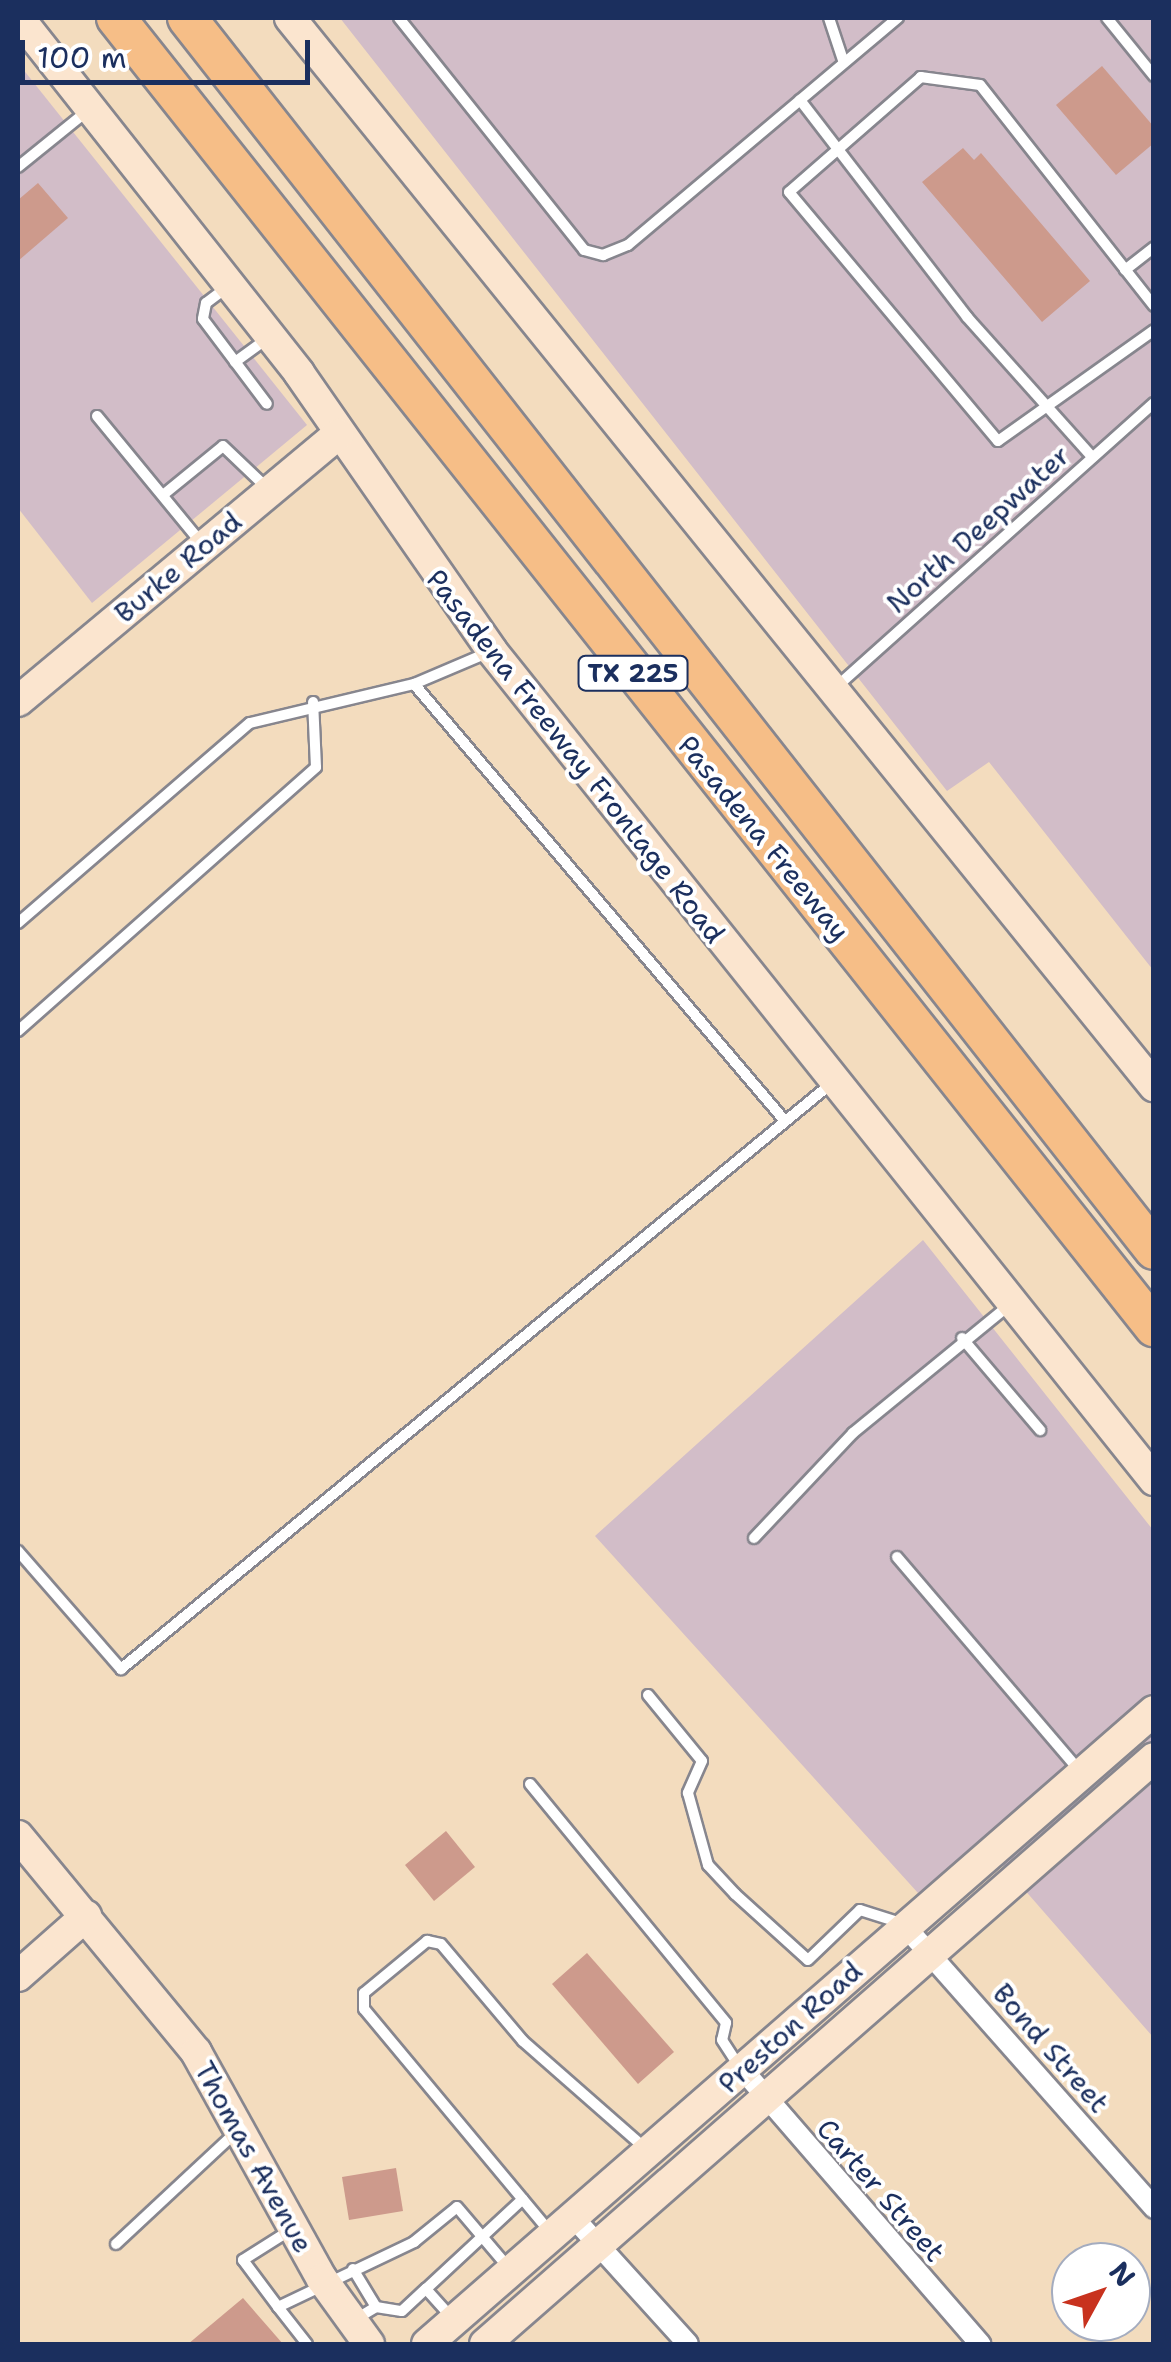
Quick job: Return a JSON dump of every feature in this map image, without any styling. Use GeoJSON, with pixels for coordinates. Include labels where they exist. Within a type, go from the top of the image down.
{"type":"FeatureCollection","features":[{"type":"Feature","properties":{"kind":"highway","name":"Pasadena Freeway"},"geometry":{"type":"LineString","coordinates":[[116,18],[1154,1327]]}},
{"type":"Feature","properties":{"kind":"highway","name":"Pasadena Freeway"},"geometry":{"type":"LineString","coordinates":[[187,18],[1154,1250]]}},
{"type":"Feature","properties":{"kind":"main road"},"geometry":{"type":"LineString","coordinates":[[290,18],[1154,1086]]}},
{"type":"Feature","properties":{"kind":"main road","name":"Pasadena Freeway Frontage Road"},"geometry":{"type":"LineString","coordinates":[[23,34],[91,108],[271,336],[492,650],[1009,1306],[1154,1480]]}},
{"type":"Feature","properties":{"kind":"main road","name":"Burke Road"},"geometry":{"type":"LineString","coordinates":[[18,701],[338,434]]}},
{"type":"Feature","properties":{"kind":"main road","name":"Preston Road"},"geometry":{"type":"LineString","coordinates":[[428,2344],[1154,1711]]}},
{"type":"Feature","properties":{"kind":"main road","name":"Preston Road"},"geometry":{"type":"LineString","coordinates":[[485,2344],[934,1955],[1154,1758]]}},
{"type":"Feature","properties":{"kind":"main road"},"geometry":{"type":"LineString","coordinates":[[1083,1775],[1102,1801]]}},
{"type":"Feature","properties":{"kind":"main road","name":"Thomas Avenue"},"geometry":{"type":"LineString","coordinates":[[18,1836],[179,2028],[242,2128],[322,2279],[365,2324]]}},
{"type":"Feature","properties":{"kind":"main road"},"geometry":{"type":"LineString","coordinates":[[18,1976],[86,1916]]}},
{"type":"Feature","properties":{"kind":"street","name":"Bond Street"},"geometry":{"type":"LineString","coordinates":[[904,1925],[1154,2208]]}},
{"type":"Feature","properties":{"kind":"street","name":"Carter Street"},"geometry":{"type":"LineString","coordinates":[[742,2070],[980,2344]]}},
{"type":"Feature","properties":{"kind":"street"},"geometry":{"type":"LineString","coordinates":[[564,2227],[600,2244],[688,2344]]}},
{"type":"Feature","properties":{"kind":"lane"},"geometry":{"type":"LineString","coordinates":[[400,18],[584,250],[603,255],[628,245],[898,18]]}},
{"type":"Feature","properties":{"kind":"lane"},"geometry":{"type":"LineString","coordinates":[[828,18],[844,64]]}},
{"type":"Feature","properties":{"kind":"lane"},"geometry":{"type":"LineString","coordinates":[[1107,18],[1154,76]]}},
{"type":"Feature","properties":{"kind":"lane"},"geometry":{"type":"LineString","coordinates":[[1154,306],[980,85],[921,77],[789,192],[962,407],[998,442],[1154,330]]}},
{"type":"Feature","properties":{"kind":"lane"},"geometry":{"type":"LineString","coordinates":[[800,100],[1092,457]]}},
{"type":"Feature","properties":{"kind":"lane"},"geometry":{"type":"LineString","coordinates":[[18,167],[91,108]]}},
{"type":"Feature","properties":{"kind":"lane"},"geometry":{"type":"LineString","coordinates":[[1125,270],[1154,247]]}},
{"type":"Feature","properties":{"kind":"lane"},"geometry":{"type":"LineString","coordinates":[[231,285],[206,303],[204,319],[267,404]]}},
{"type":"Feature","properties":{"kind":"lane"},"geometry":{"type":"LineString","coordinates":[[235,362],[271,336]]}},
{"type":"Feature","properties":{"kind":"lane","name":"North Deepwater"},"geometry":{"type":"LineString","coordinates":[[834,690],[1154,402]]}},
{"type":"Feature","properties":{"kind":"lane"},"geometry":{"type":"LineString","coordinates":[[98,416],[204,546]]}},
{"type":"Feature","properties":{"kind":"lane"},"geometry":{"type":"LineString","coordinates":[[162,495],[223,446],[270,491]]}},
{"type":"Feature","properties":{"kind":"lane"},"geometry":{"type":"LineString","coordinates":[[18,923],[250,723],[313,702],[414,684],[492,650]]}},
{"type":"Feature","properties":{"kind":"lane"},"geometry":{"type":"LineString","coordinates":[[414,684],[785,1121]]}},
{"type":"Feature","properties":{"kind":"lane"},"geometry":{"type":"LineString","coordinates":[[18,1030],[316,767],[313,702]]}},
{"type":"Feature","properties":{"kind":"lane"},"geometry":{"type":"LineString","coordinates":[[18,1551],[121,1668],[833,1082]]}},
{"type":"Feature","properties":{"kind":"lane"},"geometry":{"type":"LineString","coordinates":[[754,1538],[853,1433],[962,1338],[1009,1306]]}},
{"type":"Feature","properties":{"kind":"lane"},"geometry":{"type":"LineString","coordinates":[[962,1338],[1040,1430]]}},
{"type":"Feature","properties":{"kind":"lane"},"geometry":{"type":"LineString","coordinates":[[897,1557],[1083,1775]]}},
{"type":"Feature","properties":{"kind":"lane"},"geometry":{"type":"LineString","coordinates":[[648,1695],[702,1761],[688,1793],[708,1865],[808,1960],[860,1910],[904,1925]]}},
{"type":"Feature","properties":{"kind":"lane"},"geometry":{"type":"LineString","coordinates":[[530,1784],[726,2023],[722,2040],[742,2070]]}},
{"type":"Feature","properties":{"kind":"lane"},"geometry":{"type":"LineString","coordinates":[[564,2227],[523,2199],[364,2009],[364,1992],[428,1941],[441,1944],[573,2090],[650,2152]]}},
{"type":"Feature","properties":{"kind":"lane"},"geometry":{"type":"LineString","coordinates":[[116,2244],[242,2128]]}},
{"type":"Feature","properties":{"kind":"lane"},"geometry":{"type":"LineString","coordinates":[[353,2269],[365,2324],[402,2311],[523,2199]]}},
{"type":"Feature","properties":{"kind":"lane"},"geometry":{"type":"LineString","coordinates":[[278,2307],[322,2279],[414,2242],[457,2207],[512,2272]]}},
{"type":"Feature","properties":{"kind":"lane"},"geometry":{"type":"LineString","coordinates":[[293,2228],[243,2260],[307,2344]]}},
{"type":"Feature","properties":{"kind":"lane"},"geometry":{"type":"LineString","coordinates":[[426,2289],[455,2321]]}},
{"type":"Feature","properties":{"kind":"shaded area"},"geometry":{"type":"Polygon","coordinates":[[[340,18],[1153,18],[1153,970],[989,762],[947,791],[340,18]]]}},
{"type":"Feature","properties":{"kind":"shaded area"},"geometry":{"type":"Polygon","coordinates":[[[18,63],[307,425],[92,603],[18,508],[18,63]]]}},
{"type":"Feature","properties":{"kind":"shaded area"},"geometry":{"type":"Polygon","coordinates":[[[923,1240],[1153,1530],[1153,2037],[982,1841],[918,1893],[595,1536],[923,1240]]]}},
{"type":"Feature","properties":{"kind":"building"},"geometry":{"type":"Polygon","coordinates":[[[1102,66],[1154,127],[1154,143],[1116,175],[1056,105],[1102,66]]]}},
{"type":"Feature","properties":{"kind":"building"},"geometry":{"type":"Polygon","coordinates":[[[963,148],[974,160],[981,153],[1090,281],[1042,322],[922,182],[963,148]]]}},
{"type":"Feature","properties":{"kind":"building"},"geometry":{"type":"Polygon","coordinates":[[[38,183],[68,218],[18,261],[18,200],[38,183]]]}},
{"type":"Feature","properties":{"kind":"building"},"geometry":{"type":"Polygon","coordinates":[[[446,1831],[475,1867],[434,1901],[405,1865],[446,1831]]]}},
{"type":"Feature","properties":{"kind":"building"},"geometry":{"type":"Polygon","coordinates":[[[587,1953],[674,2052],[638,2084],[552,1984],[587,1953]]]}},
{"type":"Feature","properties":{"kind":"building"},"geometry":{"type":"Polygon","coordinates":[[[396,2168],[403,2211],[349,2220],[342,2177],[396,2168]]]}},
{"type":"Feature","properties":{"kind":"building"},"geometry":{"type":"Polygon","coordinates":[[[243,2298],[283,2344],[188,2344],[243,2298]]]}}]}
